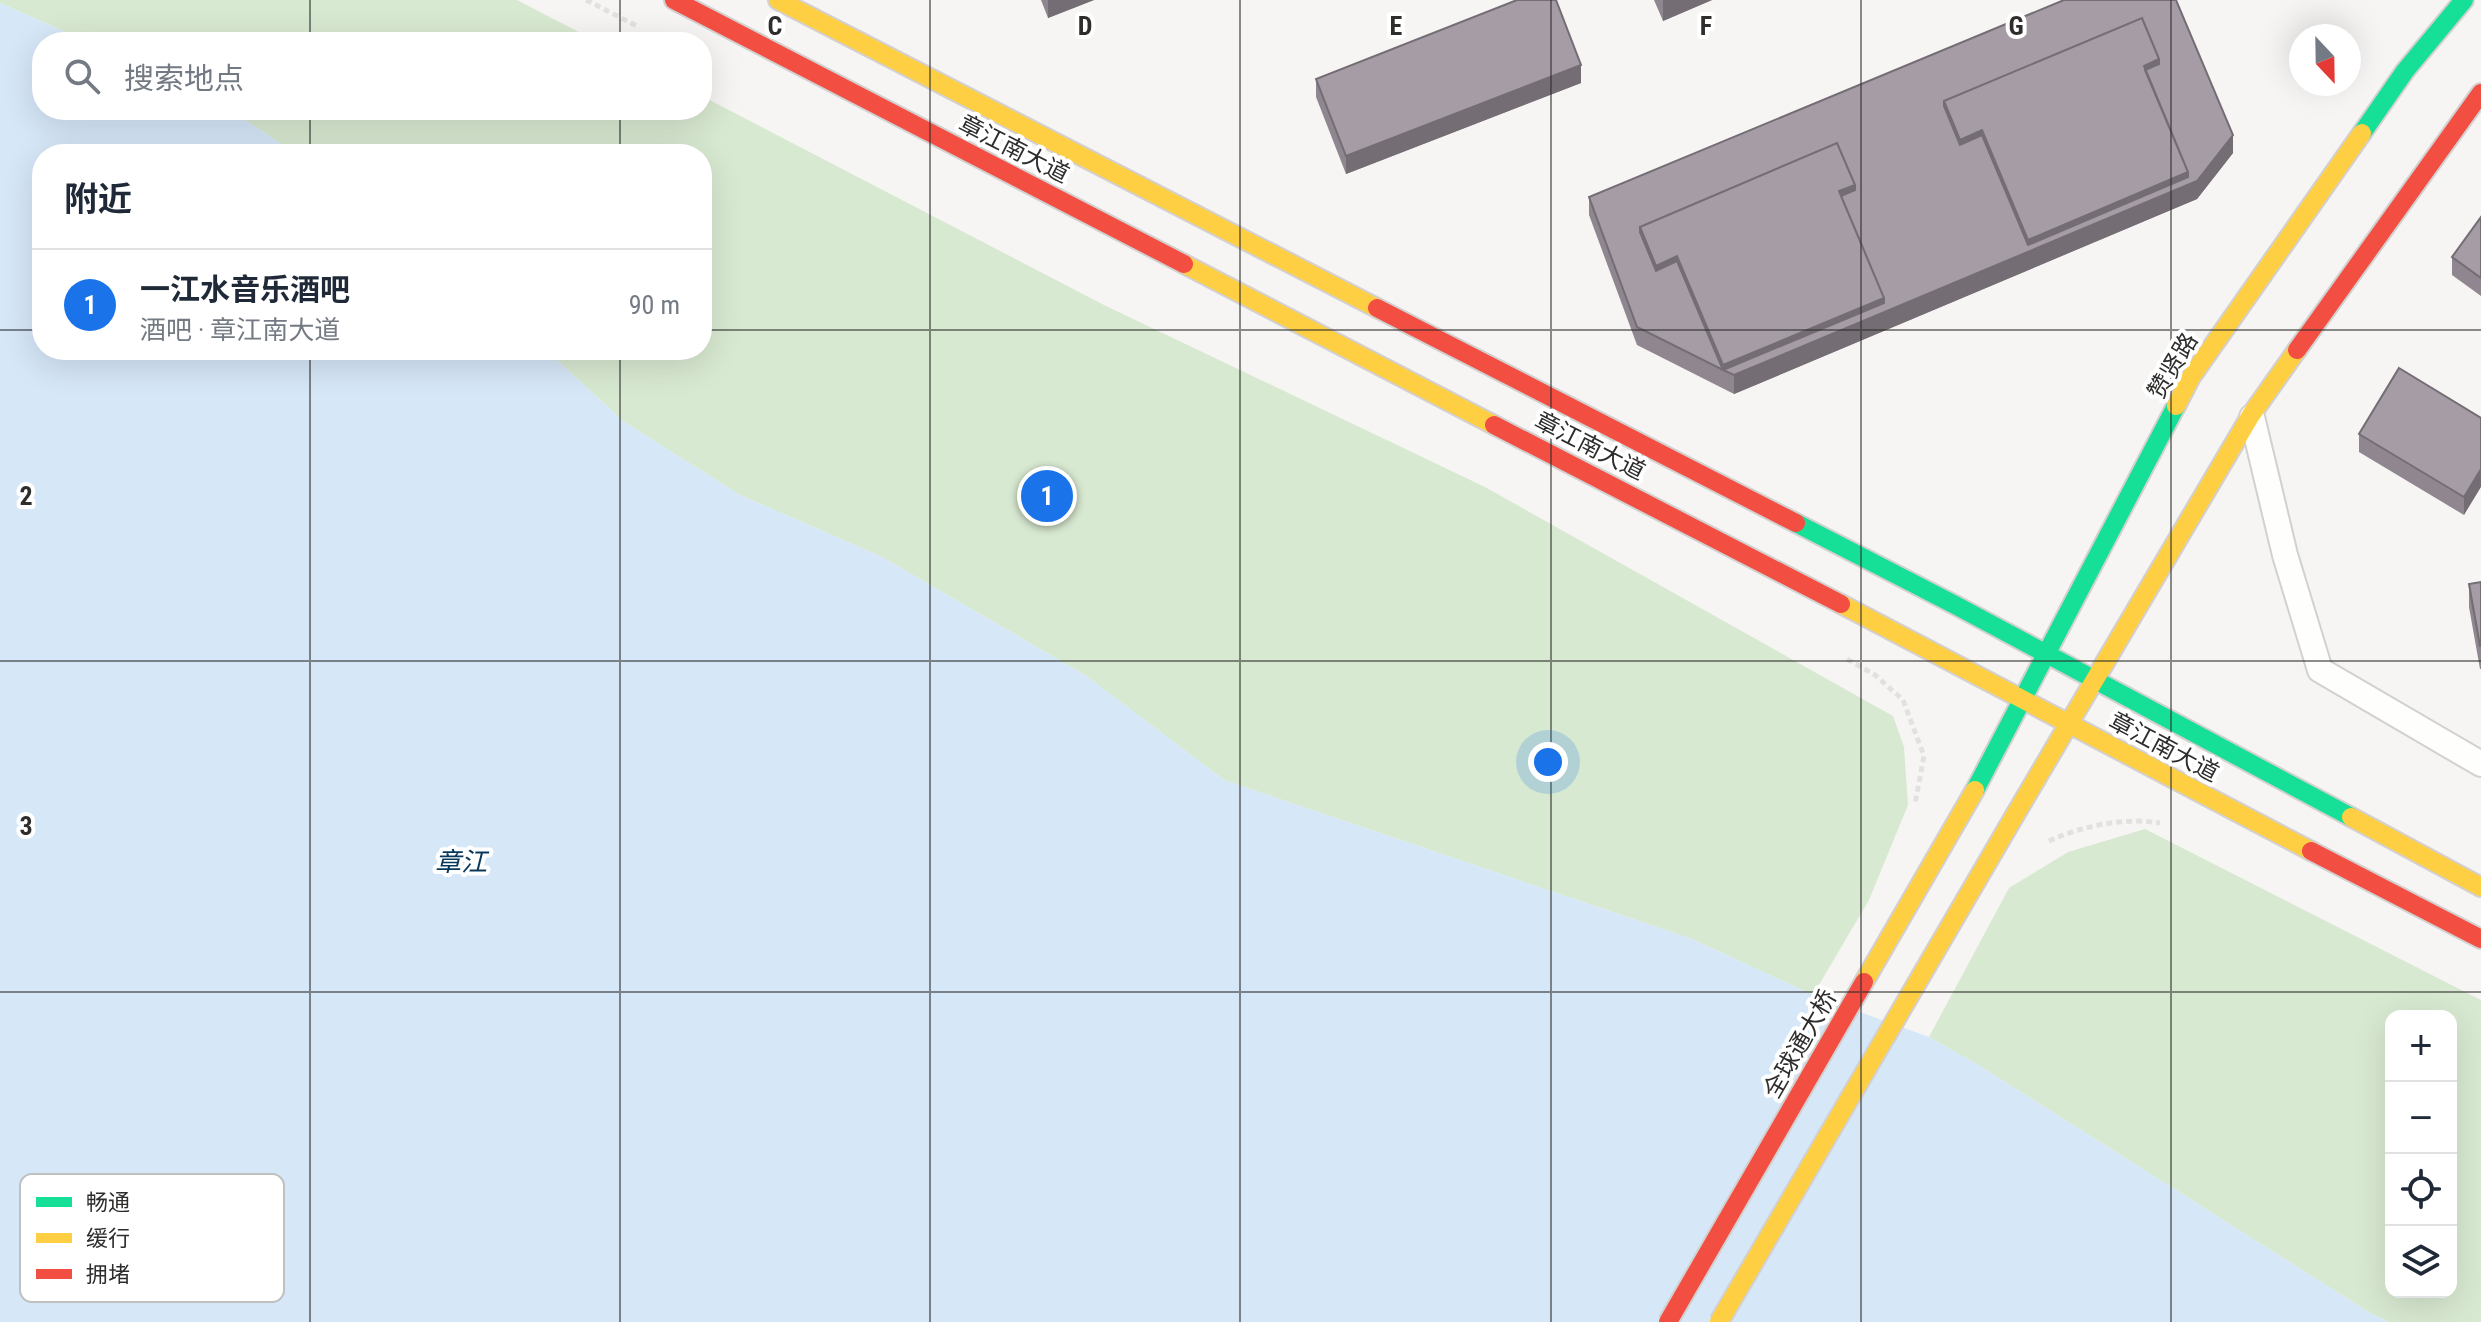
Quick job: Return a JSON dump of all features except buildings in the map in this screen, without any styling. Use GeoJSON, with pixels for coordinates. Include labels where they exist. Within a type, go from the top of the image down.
{"type":"FeatureCollection","features":[{"type":"Feature","properties":{"kind":"main road","name":"章江南大道"},"geometry":{"type":"LineString","coordinates":[[674,0],[2023,698],[2481,939]]}},
{"type":"Feature","properties":{"kind":"main road","name":"章江南大道"},"geometry":{"type":"LineString","coordinates":[[778,0],[1957,606],[2481,887]]}},
{"type":"Feature","properties":{"kind":"main road","name":"赞贤路"},"geometry":{"type":"LineString","coordinates":[[1975,790],[2191,377],[2405,71],[2464,0]]}},
{"type":"Feature","properties":{"kind":"main road"},"geometry":{"type":"LineString","coordinates":[[1719,1322],[2251,415],[2481,93]]}},
{"type":"Feature","properties":{"kind":"main road","name":"全球通大桥"},"geometry":{"type":"LineString","coordinates":[[1668,1322],[1975,790]]}},
{"type":"Feature","properties":{"kind":"lane"},"geometry":{"type":"LineString","coordinates":[[2251,415],[2285,555],[2320,670],[2481,764]]}},
{"type":"Feature","properties":{"kind":"path"},"geometry":{"type":"LineString","coordinates":[[586,0],[641,28]]}},
{"type":"Feature","properties":{"kind":"path"},"geometry":{"type":"LineString","coordinates":[[1833,652],[1875,675],[1903,700],[1924,756],[1914,807]]}},
{"type":"Feature","properties":{"kind":"path"},"geometry":{"type":"LineString","coordinates":[[2044,844],[2070,832],[2142,820],[2173,826]]}},
{"type":"Feature","properties":{"kind":"green space"},"geometry":{"type":"Polygon","coordinates":[[[0,0],[517,0],[579,32],[65,32],[0,3],[0,0]]]}},
{"type":"Feature","properties":{"kind":"green space"},"geometry":{"type":"Polygon","coordinates":[[[712,101],[1106,306],[1485,487],[1893,716],[1904,747],[1908,805],[1869,900],[1813,995],[1692,939],[1224,780],[1085,675],[880,556],[740,495],[624,422],[557,360],[712,360],[712,144],[281,144],[245,120],[712,120],[712,101]]]}},
{"type":"Feature","properties":{"kind":"green space"},"geometry":{"type":"Polygon","coordinates":[[[2145,829],[2481,1000],[2481,1322],[2389,1322],[2370,1313],[1980,1066],[1929,1037],[2009,888],[2068,852],[2145,829]]]}},
{"type":"Feature","properties":{"kind":"water","name":"章江"},"geometry":{"type":"Polygon","coordinates":[[[0,3],[65,32],[32,32],[32,120],[245,120],[281,144],[32,144],[32,360],[557,360],[624,422],[740,495],[880,556],[1085,675],[1224,780],[1692,939],[1813,995],[1929,1037],[2389,1322],[0,1322],[0,3]]]}},
{"type":"Feature","properties":{"kind":"traffic: fast"},"geometry":{"type":"LineString","coordinates":[[2362,133],[2405,71],[2464,0]]}},
{"type":"Feature","properties":{"kind":"traffic: fast"},"geometry":{"type":"LineString","coordinates":[[1975,790],[2176,406]]}},
{"type":"Feature","properties":{"kind":"traffic: fast"},"geometry":{"type":"LineString","coordinates":[[1796,523],[2351,817]]}},
{"type":"Feature","properties":{"kind":"traffic: slow"},"geometry":{"type":"LineString","coordinates":[[778,0],[1377,308]]}},
{"type":"Feature","properties":{"kind":"traffic: slow"},"geometry":{"type":"LineString","coordinates":[[2176,406],[2191,377],[2362,133]]}},
{"type":"Feature","properties":{"kind":"traffic: slow"},"geometry":{"type":"LineString","coordinates":[[1184,264],[1494,425]]}},
{"type":"Feature","properties":{"kind":"traffic: slow"},"geometry":{"type":"LineString","coordinates":[[2015,815],[2251,415],[2297,350]]}},
{"type":"Feature","properties":{"kind":"traffic: slow"},"geometry":{"type":"LineString","coordinates":[[1841,604],[2311,851]]}},
{"type":"Feature","properties":{"kind":"traffic: slow"},"geometry":{"type":"LineString","coordinates":[[1864,982],[1975,790]]}},
{"type":"Feature","properties":{"kind":"traffic: slow"},"geometry":{"type":"LineString","coordinates":[[1719,1322],[2015,815]]}},
{"type":"Feature","properties":{"kind":"traffic: slow"},"geometry":{"type":"LineString","coordinates":[[2351,817],[2481,887]]}},
{"type":"Feature","properties":{"kind":"traffic: jam"},"geometry":{"type":"LineString","coordinates":[[674,0],[1184,264]]}},
{"type":"Feature","properties":{"kind":"traffic: jam"},"geometry":{"type":"LineString","coordinates":[[2297,350],[2481,93]]}},
{"type":"Feature","properties":{"kind":"traffic: jam"},"geometry":{"type":"LineString","coordinates":[[1377,308],[1796,523]]}},
{"type":"Feature","properties":{"kind":"traffic: jam"},"geometry":{"type":"LineString","coordinates":[[1494,425],[1841,604]]}},
{"type":"Feature","properties":{"kind":"traffic: jam"},"geometry":{"type":"LineString","coordinates":[[2311,851],[2481,939]]}},
{"type":"Feature","properties":{"kind":"traffic: jam"},"geometry":{"type":"LineString","coordinates":[[1668,1322],[1864,982]]}},
{"type":"Feature","properties":{"kind":"place","name":"一江水音乐酒吧"},"geometry":{"type":"Point","coordinates":[1047,496]}}]}
